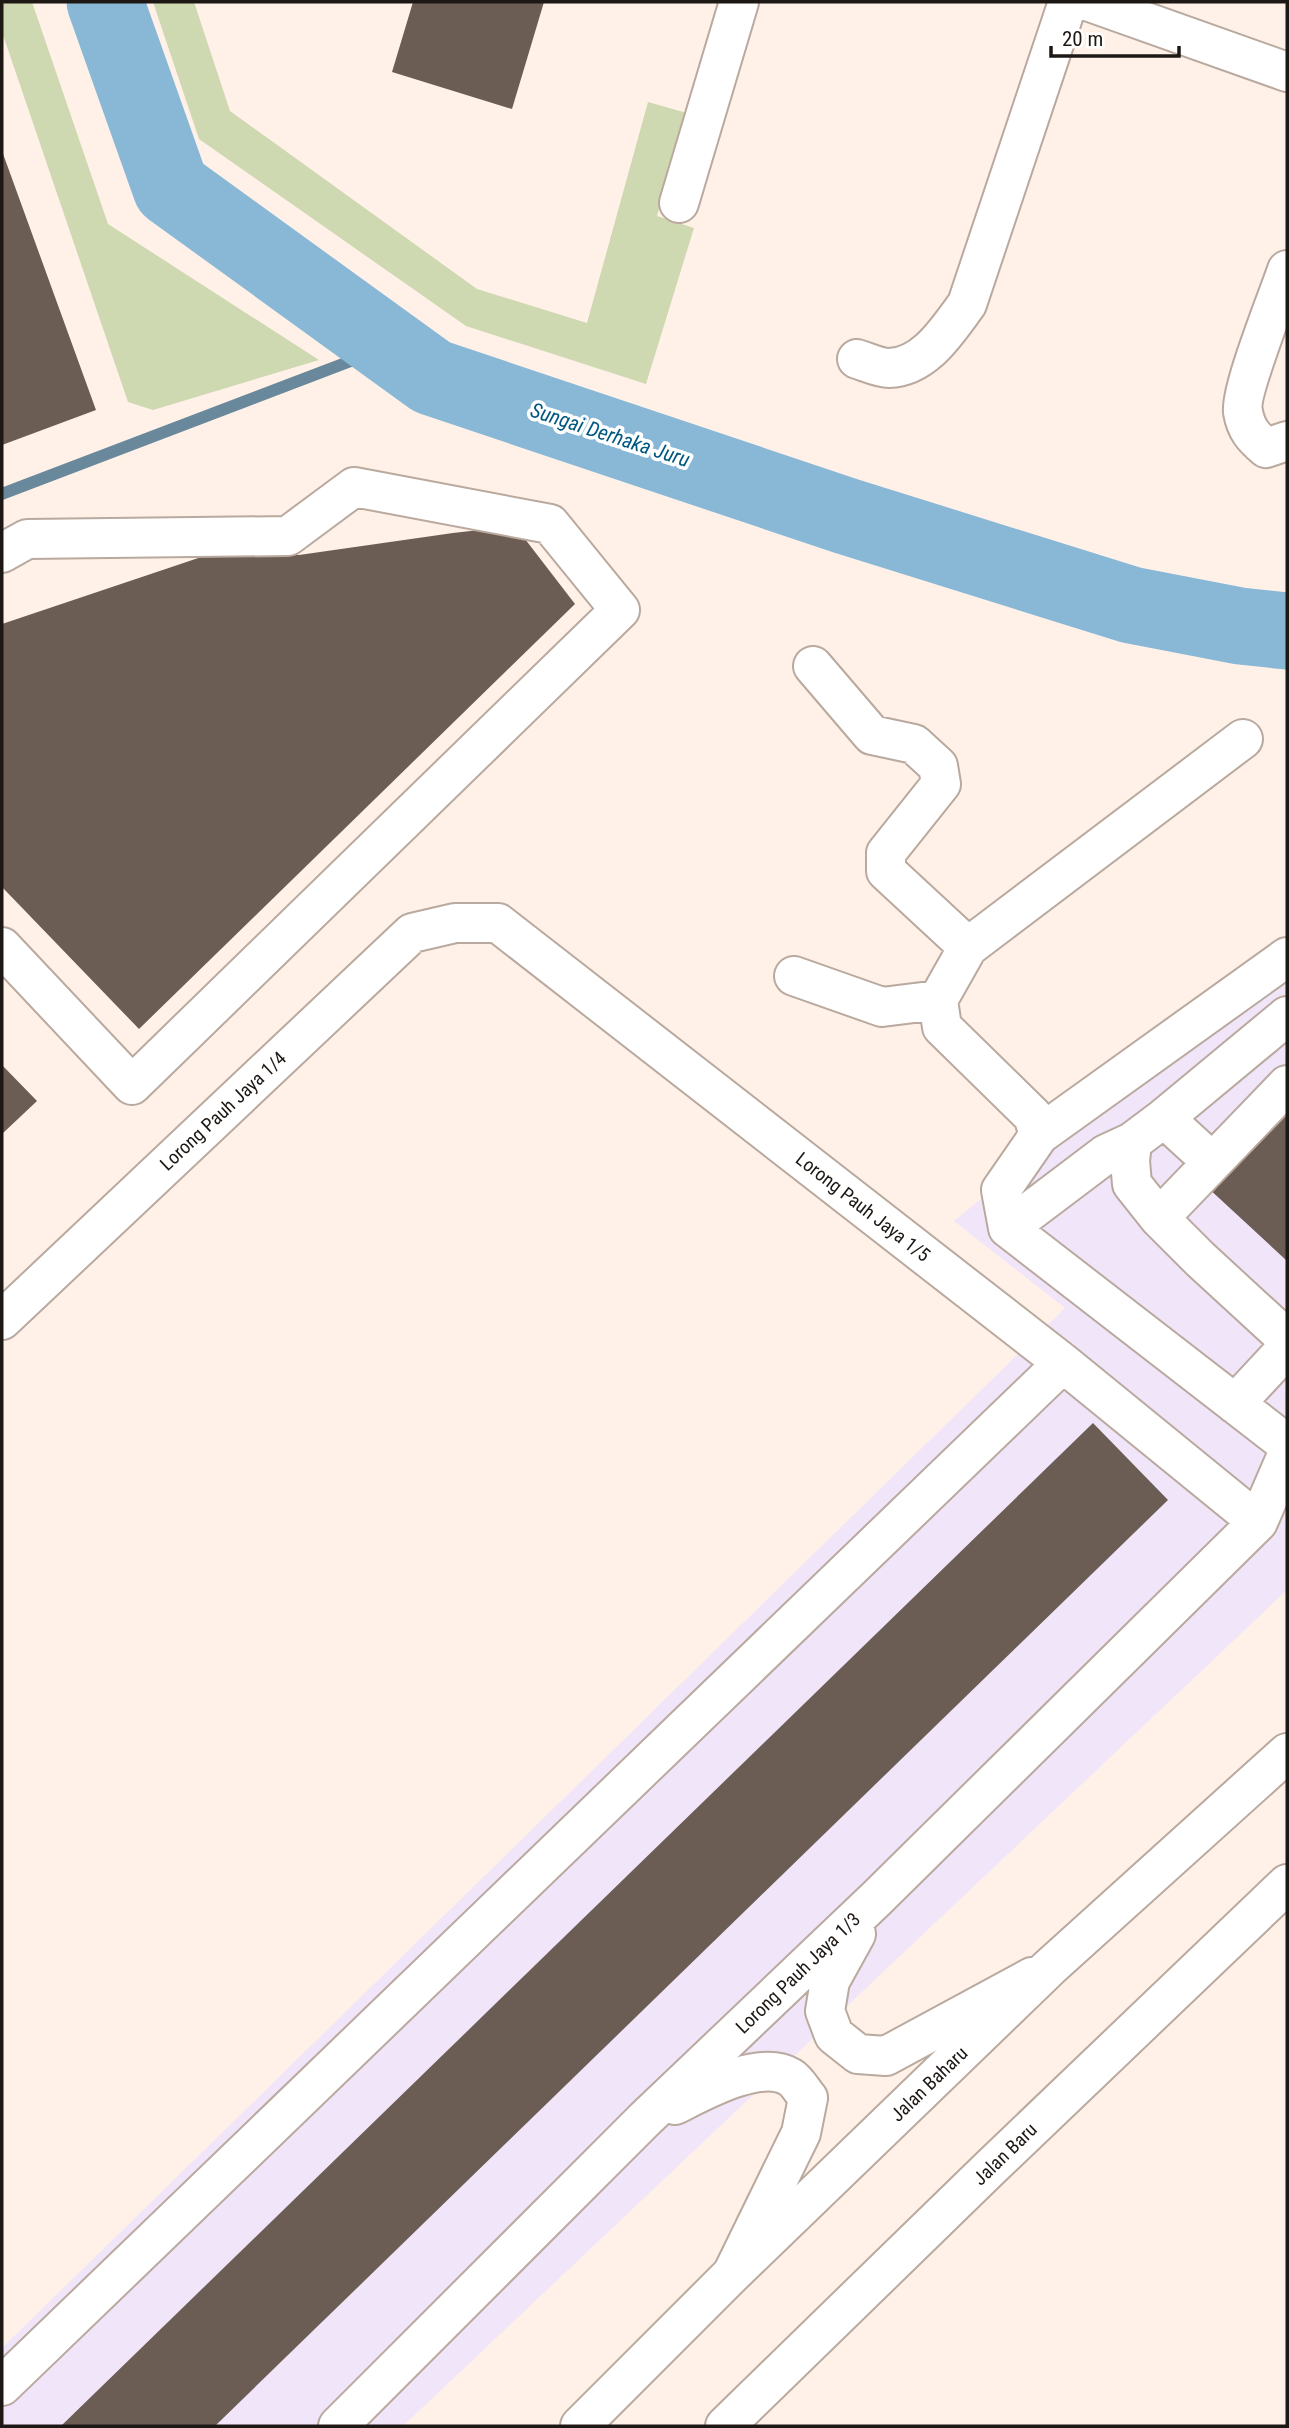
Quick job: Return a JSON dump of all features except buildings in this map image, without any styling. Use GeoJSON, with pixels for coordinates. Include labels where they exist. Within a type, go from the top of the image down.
{"type":"FeatureCollection","features":[{"type":"Feature","properties":{"kind":"main road"},"geometry":{"type":"LineString","coordinates":[[679,203],[738,2]]}},
{"type":"Feature","properties":{"kind":"main road"},"geometry":{"type":"LineString","coordinates":[[858,359],[887,368],[915,363],[945,334],[967,304],[1068,2]]}},
{"type":"Feature","properties":{"kind":"main road"},"geometry":{"type":"LineString","coordinates":[[1090,2],[1287,72]]}},
{"type":"Feature","properties":{"kind":"main road"},"geometry":{"type":"LineString","coordinates":[[1287,270],[1247,386],[1242,409],[1250,434],[1266,448],[1287,441]]}},
{"type":"Feature","properties":{"kind":"main road"},"geometry":{"type":"LineString","coordinates":[[2,553],[27,539],[288,536],[354,487],[550,524],[620,610],[132,1085],[2,947]]}},
{"type":"Feature","properties":{"kind":"main road"},"geometry":{"type":"LineString","coordinates":[[813,666],[872,736],[914,744],[937,766],[941,784],[886,853],[886,871],[968,947]]}},
{"type":"Feature","properties":{"kind":"main road"},"geometry":{"type":"LineString","coordinates":[[1040,1135],[1033,1116],[942,1027],[938,1000],[968,947],[1243,739]]}},
{"type":"Feature","properties":{"kind":"main road","name":"Lorong Pauh Jaya 1/4"},"geometry":{"type":"LineString","coordinates":[[2,1320],[412,933],[455,923]]}},
{"type":"Feature","properties":{"kind":"main road","name":"Lorong Pauh Jaya 1/5"},"geometry":{"type":"LineString","coordinates":[[455,923],[498,923],[1063,1363],[1258,1522]]}},
{"type":"Feature","properties":{"kind":"main road"},"geometry":{"type":"LineString","coordinates":[[1287,957],[1040,1135],[1001,1190],[1008,1228],[1287,1444]]}},
{"type":"Feature","properties":{"kind":"main road"},"geometry":{"type":"LineString","coordinates":[[794,976],[882,1007],[938,1000]]}},
{"type":"Feature","properties":{"kind":"main road"},"geometry":{"type":"LineString","coordinates":[[1008,1228],[1106,1154],[1132,1142],[1286,1020]]}},
{"type":"Feature","properties":{"kind":"main road"},"geometry":{"type":"LineString","coordinates":[[1159,1218],[1287,1085]]}},
{"type":"Feature","properties":{"kind":"main road"},"geometry":{"type":"LineString","coordinates":[[1164,1118],[1213,1162]]}},
{"type":"Feature","properties":{"kind":"main road"},"geometry":{"type":"LineString","coordinates":[[1132,1142],[1132,1184],[1159,1218],[1287,1339]]}},
{"type":"Feature","properties":{"kind":"main road"},"geometry":{"type":"LineString","coordinates":[[2,2386],[1063,1363]]}},
{"type":"Feature","properties":{"kind":"main road"},"geometry":{"type":"LineString","coordinates":[[1235,1404],[1280,1370]]}},
{"type":"Feature","properties":{"kind":"main road"},"geometry":{"type":"LineString","coordinates":[[1258,1522],[1287,1455]]}},
{"type":"Feature","properties":{"kind":"main road","name":"Lorong Pauh Jaya 1/3"},"geometry":{"type":"LineString","coordinates":[[338,2426],[645,2119],[876,1899],[1258,1522]]}},
{"type":"Feature","properties":{"kind":"main road","name":"Jalan Baharu"},"geometry":{"type":"LineString","coordinates":[[580,2426],[731,2275],[1050,1967],[1287,1753]]}},
{"type":"Feature","properties":{"kind":"main road","name":"Jalan Baru"},"geometry":{"type":"LineString","coordinates":[[725,2426],[1287,1884]]}},
{"type":"Feature","properties":{"kind":"main road"},"geometry":{"type":"LineString","coordinates":[[876,1899],[830,1981],[825,2011],[834,2035],[858,2054],[886,2056],[1050,1967]]}},
{"type":"Feature","properties":{"kind":"main road"},"geometry":{"type":"LineString","coordinates":[[645,2119],[725,2081],[768,2071],[791,2077],[808,2098],[801,2133],[731,2275]]}},
{"type":"Feature","properties":{"kind":"shaded area"},"geometry":{"type":"Polygon","coordinates":[[[1287,950],[1287,1590],[403,2426],[2,2426],[2,2348],[1065,1308],[954,1221],[1287,950]]]}},
{"type":"Feature","properties":{"kind":"green space"},"geometry":{"type":"Polygon","coordinates":[[[2,2],[32,2],[108,224],[319,360],[153,410],[128,402],[2,32],[2,2]]]}},
{"type":"Feature","properties":{"kind":"green space"},"geometry":{"type":"Polygon","coordinates":[[[153,2],[194,2],[230,111],[477,289],[587,323],[648,102],[687,113],[657,216],[694,228],[646,384],[466,326],[199,139],[153,2]]]}},
{"type":"Feature","properties":{"kind":"waterway","name":"Sungai Derhaka Juru"},"geometry":{"type":"LineString","coordinates":[[105,2],[171,188],[432,377],[846,516],[1131,605],[1240,626],[1287,631]]}},
{"type":"Feature","properties":{"kind":"waterway"},"geometry":{"type":"LineString","coordinates":[[2,494],[390,346]]}}]}
